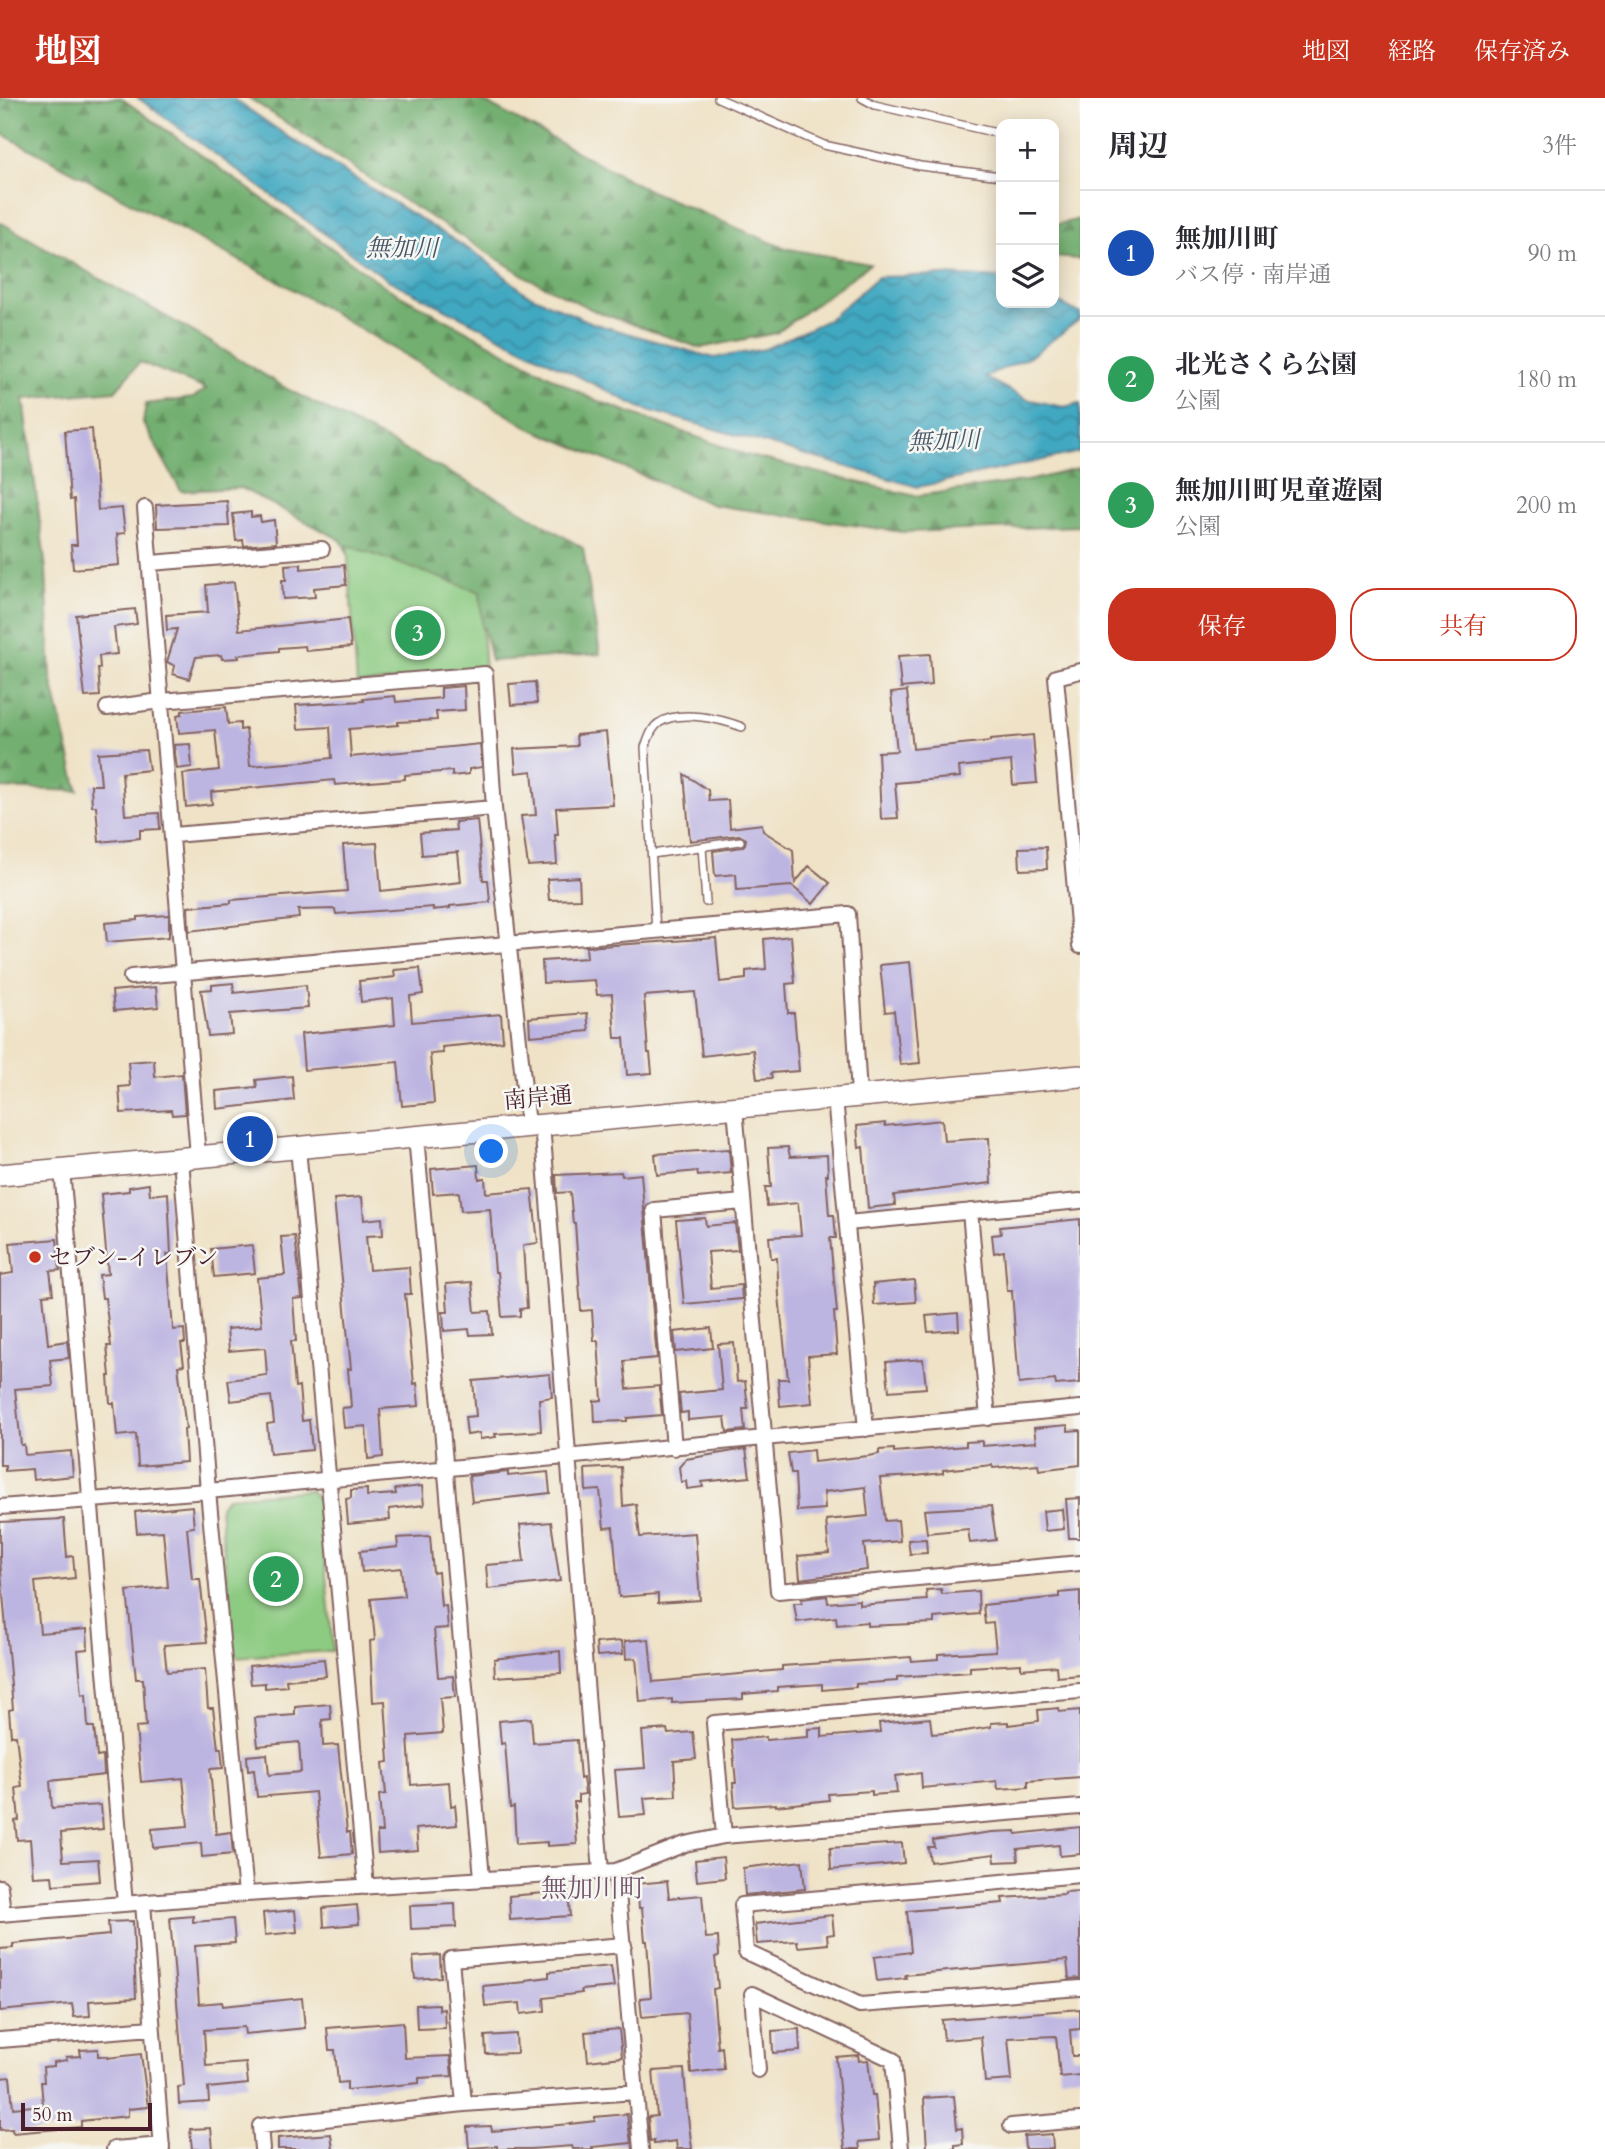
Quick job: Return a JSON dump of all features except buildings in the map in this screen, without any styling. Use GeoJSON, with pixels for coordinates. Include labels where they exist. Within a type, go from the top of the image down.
{"type":"FeatureCollection","features":[{"type":"Feature","properties":{"kind":"main road","name":"南岸通"},"geometry":{"type":"LineString","coordinates":[[0,1175],[1080,1076]]}},
{"type":"Feature","properties":{"kind":"street"},"geometry":{"type":"LineString","coordinates":[[145,508],[183,973],[208,1491],[246,1894]]}},
{"type":"Feature","properties":{"kind":"street"},"geometry":{"type":"LineString","coordinates":[[151,563],[322,549]]}},
{"type":"Feature","properties":{"kind":"street"},"geometry":{"type":"LineString","coordinates":[[1080,671],[1056,677],[1080,946]]}},
{"type":"Feature","properties":{"kind":"street"},"geometry":{"type":"LineString","coordinates":[[107,708],[161,701],[485,674],[494,808],[508,945],[535,1124],[609,1871],[624,1945],[641,2149]]}},
{"type":"Feature","properties":{"kind":"street"},"geometry":{"type":"LineString","coordinates":[[173,835],[494,808]]}},
{"type":"Feature","properties":{"kind":"street"},"geometry":{"type":"LineString","coordinates":[[131,978],[848,914],[859,1095]]}},
{"type":"Feature","properties":{"kind":"street"},"geometry":{"type":"LineString","coordinates":[[835,1098],[866,1429]]}},
{"type":"Feature","properties":{"kind":"street"},"geometry":{"type":"LineString","coordinates":[[735,1108],[778,1591],[1080,1563]]}},
{"type":"Feature","properties":{"kind":"street"},"geometry":{"type":"LineString","coordinates":[[416,1136],[482,1878]]}},
{"type":"Feature","properties":{"kind":"street"},"geometry":{"type":"LineString","coordinates":[[298,1148],[366,1887]]}},
{"type":"Feature","properties":{"kind":"street"},"geometry":{"type":"LineString","coordinates":[[62,1169],[125,1904]]}},
{"type":"Feature","properties":{"kind":"street"},"geometry":{"type":"LineString","coordinates":[[847,1223],[1080,1201]]}},
{"type":"Feature","properties":{"kind":"street"},"geometry":{"type":"LineString","coordinates":[[674,1448],[654,1210],[743,1202]]}},
{"type":"Feature","properties":{"kind":"street"},"geometry":{"type":"LineString","coordinates":[[970,1211],[988,1418]]}},
{"type":"Feature","properties":{"kind":"street"},"geometry":{"type":"LineString","coordinates":[[0,1507],[208,1491],[1080,1408]]}},
{"type":"Feature","properties":{"kind":"street"},"geometry":{"type":"LineString","coordinates":[[724,1836],[715,1723],[1080,1691]]}},
{"type":"Feature","properties":{"kind":"street"},"geometry":{"type":"LineString","coordinates":[[0,1887],[1,1914],[246,1894],[609,1871],[685,1844],[724,1836],[1080,1807]]}},
{"type":"Feature","properties":{"kind":"street"},"geometry":{"type":"LineString","coordinates":[[1080,1875],[741,1905],[746,1952],[860,2005],[1080,1988]]}},
{"type":"Feature","properties":{"kind":"street"},"geometry":{"type":"LineString","coordinates":[[114,2149],[162,2147],[143,1903]]}},
{"type":"Feature","properties":{"kind":"street"},"geometry":{"type":"LineString","coordinates":[[464,2104],[451,1959],[624,1945]]}},
{"type":"Feature","properties":{"kind":"street"},"geometry":{"type":"LineString","coordinates":[[758,2070],[752,1994],[893,2060],[901,2149]]}},
{"type":"Feature","properties":{"kind":"street"},"geometry":{"type":"LineString","coordinates":[[0,2040],[152,2028]]}},
{"type":"Feature","properties":{"kind":"street"},"geometry":{"type":"LineString","coordinates":[[262,2149],[260,2126],[464,2104],[636,2092]]}},
{"type":"Feature","properties":{"kind":"street"},"geometry":{"type":"LineString","coordinates":[[1011,2126],[1080,2120]]}},
{"type":"Feature","properties":{"kind":"lane"},"geometry":{"type":"LineString","coordinates":[[718,98],[824,145],[920,166],[996,175]]}},
{"type":"Feature","properties":{"kind":"lane"},"geometry":{"type":"LineString","coordinates":[[862,98],[875,105],[996,133]]}},
{"type":"Feature","properties":{"kind":"lane"},"geometry":{"type":"LineString","coordinates":[[656,932],[645,747],[651,731],[661,721],[688,715],[725,721],[742,727]]}},
{"type":"Feature","properties":{"kind":"lane"},"geometry":{"type":"LineString","coordinates":[[652,854],[740,841]]}},
{"type":"Feature","properties":{"kind":"lane"},"geometry":{"type":"LineString","coordinates":[[702,847],[706,902]]}},
{"type":"Feature","properties":{"kind":"green space"},"geometry":{"type":"Polygon","coordinates":[[[0,98],[121,98],[389,289],[590,398],[746,455],[915,496],[1032,480],[1080,468],[1080,526],[902,532],[713,505],[532,429],[280,282],[0,133],[0,98]]]}},
{"type":"Feature","properties":{"kind":"green space"},"geometry":{"type":"Polygon","coordinates":[[[249,98],[477,98],[648,190],[784,248],[870,264],[776,333],[700,348],[595,311],[528,278],[381,186],[249,98]]]}},
{"type":"Feature","properties":{"kind":"green space"},"geometry":{"type":"Polygon","coordinates":[[[1080,219],[1080,259],[1059,257],[1059,224],[1080,219]]]}},
{"type":"Feature","properties":{"kind":"green space"},"geometry":{"type":"Polygon","coordinates":[[[0,222],[204,338],[289,390],[510,504],[583,548],[600,654],[491,661],[484,628],[445,628],[363,584],[341,540],[241,488],[181,491],[143,423],[146,404],[193,398],[206,389],[140,362],[115,391],[24,399],[46,569],[51,677],[78,791],[0,788],[0,222]]]}},
{"type":"Feature","properties":{"kind":"green space"},"geometry":{"type":"Polygon","coordinates":[[[347,545],[480,592],[485,674],[357,684],[347,545]]]}},
{"type":"Feature","properties":{"kind":"green space"},"geometry":{"type":"Polygon","coordinates":[[[310,1490],[319,1500],[333,1651],[233,1657],[220,1506],[228,1497],[310,1490]]]}},
{"type":"Feature","properties":{"kind":"water","name":"無加川"},"geometry":{"type":"Polygon","coordinates":[[[138,98],[232,98],[286,135],[483,258],[525,293],[592,323],[714,358],[765,349],[828,320],[878,277],[943,275],[996,278],[996,308],[1059,308],[1059,302],[1080,313],[1080,319],[1030,357],[984,377],[1026,399],[1064,407],[1080,403],[1080,452],[918,487],[641,408],[388,280],[138,98]]]}},
{"type":"Feature","properties":{"kind":"place","name":"無加川町児童遊園"},"geometry":{"type":"Point","coordinates":[418,633]}},
{"type":"Feature","properties":{"kind":"place","name":"無加川町"},"geometry":{"type":"Point","coordinates":[250,1139]}},
{"type":"Feature","properties":{"kind":"place","name":"セブン-イレブン"},"geometry":{"type":"Point","coordinates":[35,1257]}},
{"type":"Feature","properties":{"kind":"place","name":"北光さくら公園"},"geometry":{"type":"Point","coordinates":[276,1579]}},
{"type":"Feature","properties":{"kind":"district","name":"無加川町"},"geometry":{"type":"Point","coordinates":[593,1888]}}]}
